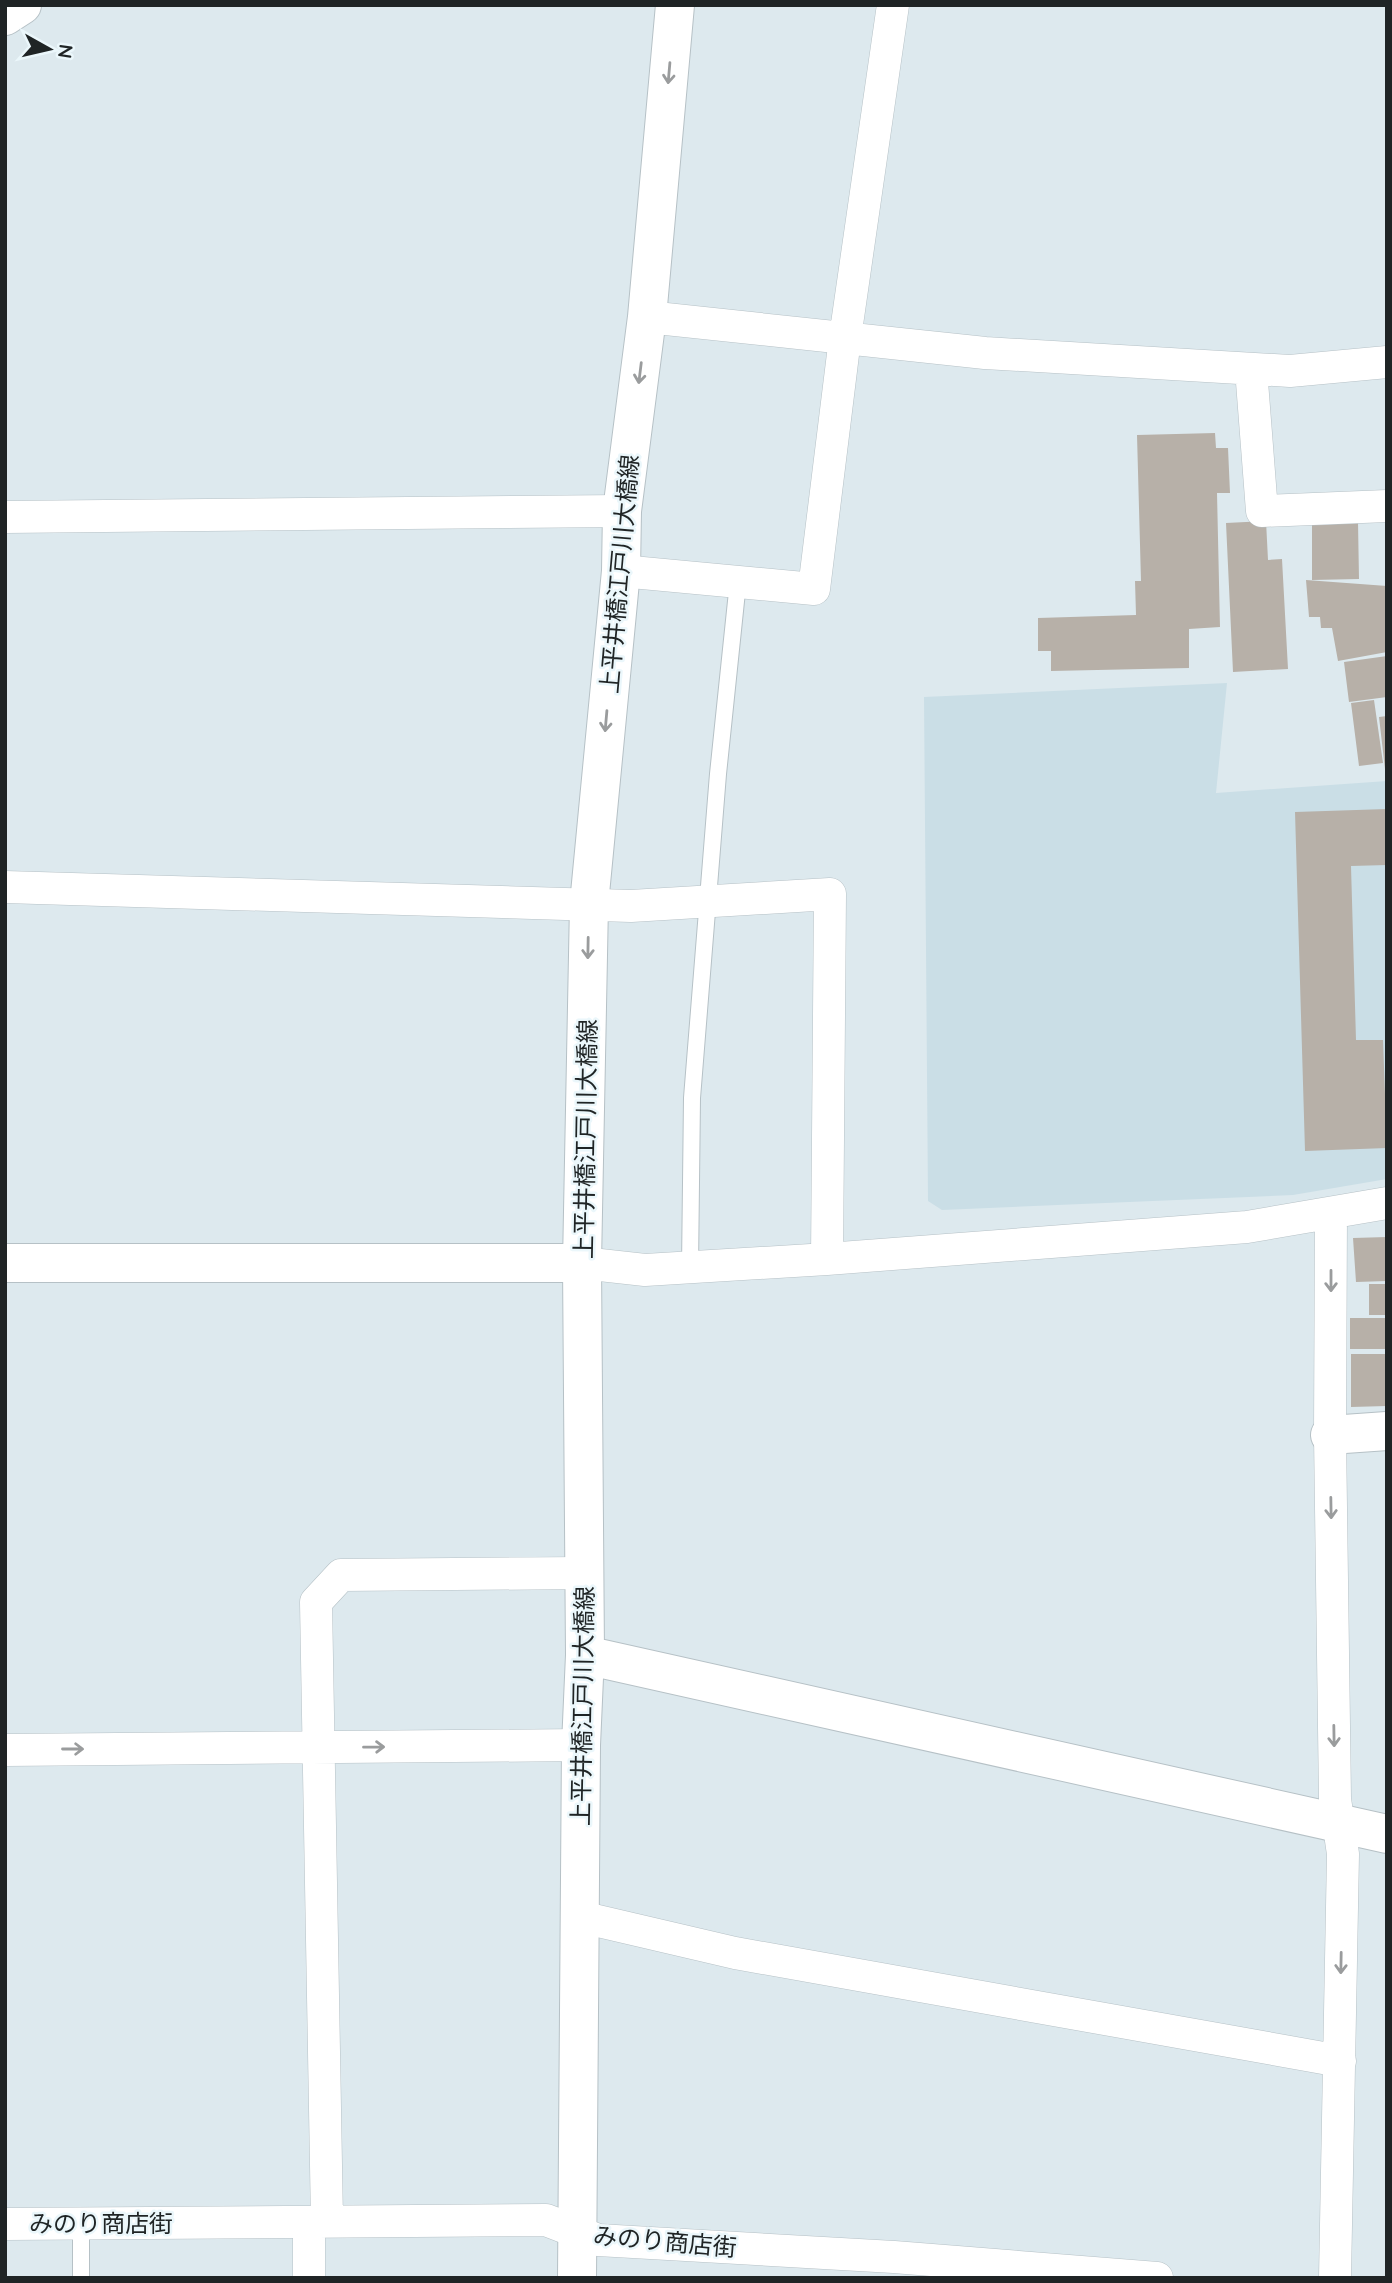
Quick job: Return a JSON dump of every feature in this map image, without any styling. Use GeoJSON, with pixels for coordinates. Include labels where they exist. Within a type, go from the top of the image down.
{"type":"FeatureCollection","features":[{"type":"Feature","properties":{"kind":"street"},"geometry":{"type":"LineString","coordinates":[[5,16],[22,5]]}},
{"type":"Feature","properties":{"kind":"street","name":"上平井橋江戸川大橋線"},"geometry":{"type":"LineString","coordinates":[[577,2278],[581,1745],[585,1655],[582,1263],[589,904],[621,571],[622,511],[647,317],[675,5]]}},
{"type":"Feature","properties":{"kind":"street"},"geometry":{"type":"LineString","coordinates":[[621,571],[814,589],[845,338],[893,5]]}},
{"type":"Feature","properties":{"kind":"street"},"geometry":{"type":"LineString","coordinates":[[647,317],[985,353],[1290,371],[1387,362]]}},
{"type":"Feature","properties":{"kind":"street"},"geometry":{"type":"LineString","coordinates":[[1251,369],[1262,511],[1387,506]]}},
{"type":"Feature","properties":{"kind":"street"},"geometry":{"type":"LineString","coordinates":[[5,517],[622,511]]}},
{"type":"Feature","properties":{"kind":"street"},"geometry":{"type":"LineString","coordinates":[[5,887],[631,906],[830,894],[827,1259]]}},
{"type":"Feature","properties":{"kind":"street"},"geometry":{"type":"LineString","coordinates":[[5,1263],[582,1263],[645,1270],[1247,1227],[1387,1203]]}},
{"type":"Feature","properties":{"kind":"street"},"geometry":{"type":"LineString","coordinates":[[1331,1213],[1330,1435],[1335,1799],[1343,1854],[1335,2278]]}},
{"type":"Feature","properties":{"kind":"street"},"geometry":{"type":"LineString","coordinates":[[1330,1435],[1387,1432]]}},
{"type":"Feature","properties":{"kind":"street"},"geometry":{"type":"LineString","coordinates":[[309,2278],[318,2222],[316,1602],[341,1575],[584,1573]]}},
{"type":"Feature","properties":{"kind":"street"},"geometry":{"type":"LineString","coordinates":[[585,1655],[1387,1834]]}},
{"type":"Feature","properties":{"kind":"street"},"geometry":{"type":"LineString","coordinates":[[5,1750],[581,1745]]}},
{"type":"Feature","properties":{"kind":"street"},"geometry":{"type":"LineString","coordinates":[[581,1917],[735,1953],[1339,2061]]}},
{"type":"Feature","properties":{"kind":"street","name":"みのり商店街"},"geometry":{"type":"LineString","coordinates":[[5,2224],[545,2220],[598,2240],[894,2267],[1157,2278]]}},
{"type":"Feature","properties":{"kind":"lane"},"geometry":{"type":"LineString","coordinates":[[690,1267],[692,1098],[738,582]]}},
{"type":"Feature","properties":{"kind":"lane"},"geometry":{"type":"LineString","coordinates":[[81,2223],[81,2278]]}},
{"type":"Feature","properties":{"kind":"shaded area"},"geometry":{"type":"Polygon","coordinates":[[[1227,683],[1216,793],[1387,781],[1387,1179],[1293,1195],[942,1210],[928,1201],[924,697],[1227,683]]]}},
{"type":"Feature","properties":{"kind":"building"},"geometry":{"type":"Polygon","coordinates":[[[1215,433],[1216,448],[1228,448],[1230,493],[1217,493],[1220,627],[1189,629],[1189,668],[1051,671],[1051,651],[1038,651],[1038,618],[1136,615],[1135,581],[1141,581],[1137,435],[1215,433]]]}},
{"type":"Feature","properties":{"kind":"building"},"geometry":{"type":"Polygon","coordinates":[[[1266,521],[1268,560],[1282,559],[1288,669],[1233,672],[1226,523],[1266,521]]]}},
{"type":"Feature","properties":{"kind":"building"},"geometry":{"type":"Polygon","coordinates":[[[1312,522],[1358,522],[1359,579],[1312,580],[1312,522]]]}},
{"type":"Feature","properties":{"kind":"building"},"geometry":{"type":"Polygon","coordinates":[[[1306,580],[1387,586],[1387,652],[1338,661],[1332,628],[1321,628],[1320,617],[1309,617],[1306,580]]]}},
{"type":"Feature","properties":{"kind":"building"},"geometry":{"type":"Polygon","coordinates":[[[1387,656],[1387,697],[1349,702],[1344,662],[1387,656]]]}},
{"type":"Feature","properties":{"kind":"building"},"geometry":{"type":"Polygon","coordinates":[[[1374,700],[1383,763],[1359,766],[1351,703],[1374,700]]]}},
{"type":"Feature","properties":{"kind":"building"},"geometry":{"type":"Polygon","coordinates":[[[1387,716],[1387,769],[1385,769],[1379,717],[1387,716]]]}},
{"type":"Feature","properties":{"kind":"building"},"geometry":{"type":"Polygon","coordinates":[[[1387,809],[1387,865],[1351,866],[1356,1040],[1383,1040],[1387,1148],[1305,1151],[1295,812],[1387,809]]]}},
{"type":"Feature","properties":{"kind":"building"},"geometry":{"type":"Polygon","coordinates":[[[1387,1237],[1387,1281],[1356,1282],[1353,1238],[1387,1237]]]}},
{"type":"Feature","properties":{"kind":"building"},"geometry":{"type":"Polygon","coordinates":[[[1369,1284],[1387,1284],[1387,1315],[1369,1315],[1369,1284]]]}},
{"type":"Feature","properties":{"kind":"building"},"geometry":{"type":"Polygon","coordinates":[[[1350,1318],[1387,1318],[1387,1349],[1350,1349],[1350,1318]]]}},
{"type":"Feature","properties":{"kind":"building"},"geometry":{"type":"Polygon","coordinates":[[[1351,1354],[1387,1354],[1387,1406],[1351,1407],[1351,1354]]]}}]}
